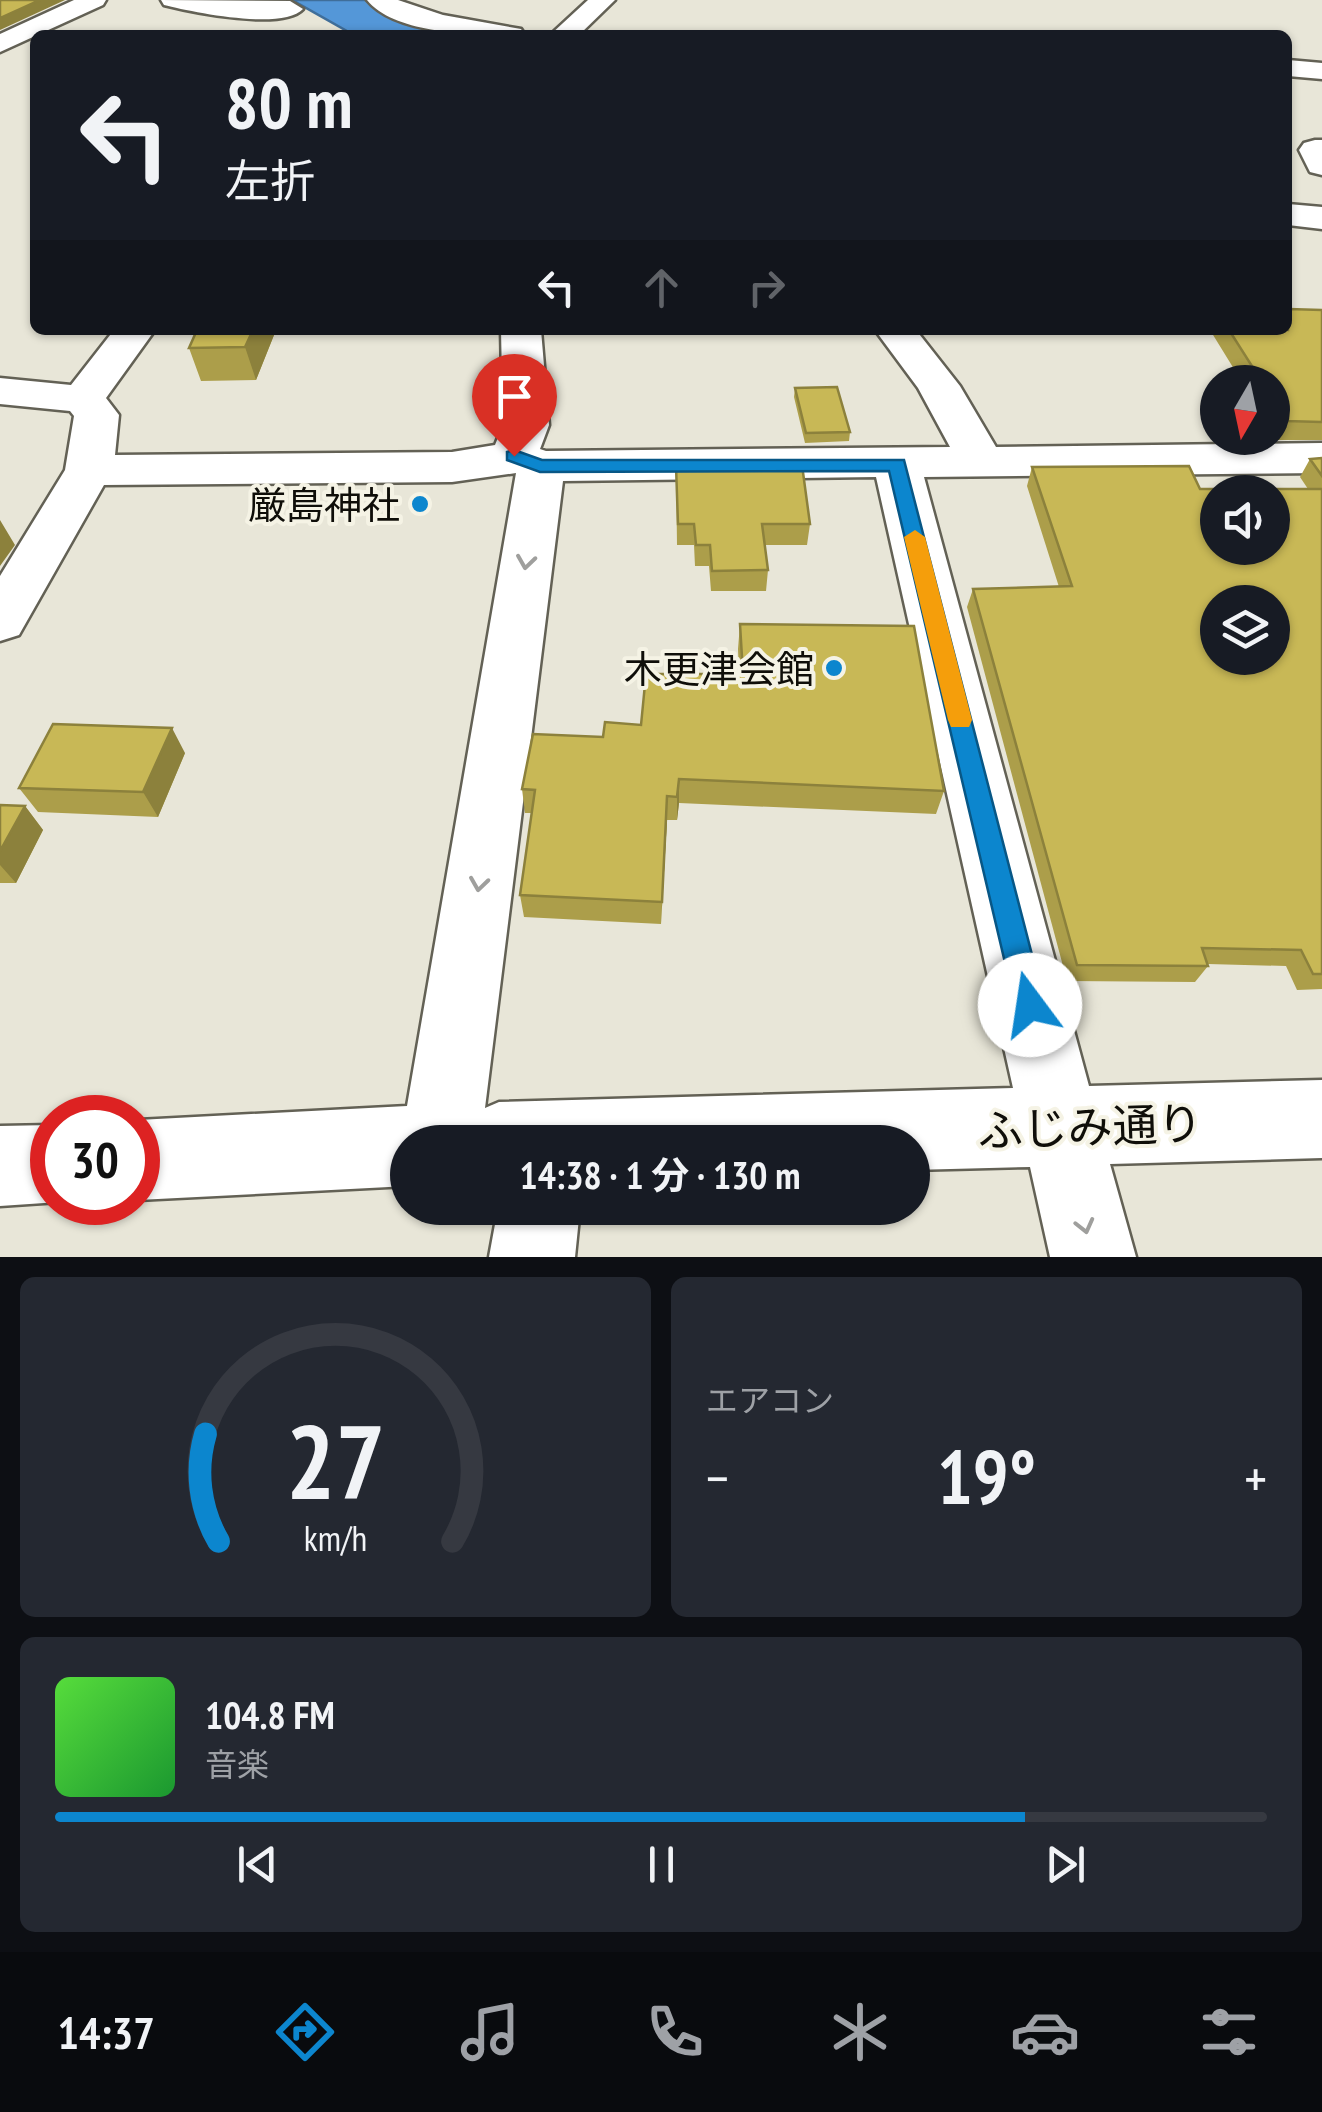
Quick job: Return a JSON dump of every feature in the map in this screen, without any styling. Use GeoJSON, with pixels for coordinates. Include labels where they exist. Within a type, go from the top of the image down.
{"type":"FeatureCollection","features":[{"type":"Feature","properties":{"kind":"street"},"geometry":{"type":"LineString","coordinates":[[7,36],[94,0]]}},
{"type":"Feature","properties":{"kind":"street"},"geometry":{"type":"LineString","coordinates":[[173,0],[233,11],[290,10]]}},
{"type":"Feature","properties":{"kind":"street"},"geometry":{"type":"LineString","coordinates":[[379,0],[402,13],[485,30]]}},
{"type":"Feature","properties":{"kind":"street"},"geometry":{"type":"LineString","coordinates":[[569,30],[604,0]]}},
{"type":"Feature","properties":{"kind":"street"},"geometry":{"type":"LineString","coordinates":[[1292,68],[1322,71]]}},
{"type":"Feature","properties":{"kind":"street"},"geometry":{"type":"LineString","coordinates":[[1322,150],[1315,150],[1322,166]]}},
{"type":"Feature","properties":{"kind":"street"},"geometry":{"type":"LineString","coordinates":[[1292,215],[1322,218]]}},
{"type":"Feature","properties":{"kind":"street"},"geometry":{"type":"LineString","coordinates":[[83,398],[131,335]]}},
{"type":"Feature","properties":{"kind":"street"},"geometry":{"type":"LineString","coordinates":[[444,1125],[527,461],[520,335]]}},
{"type":"Feature","properties":{"kind":"street"},"geometry":{"type":"LineString","coordinates":[[899,335],[938,386],[982,463]]}},
{"type":"Feature","properties":{"kind":"street"},"geometry":{"type":"LineString","coordinates":[[0,391],[83,398],[98,415],[89,470],[0,621]]}},
{"type":"Feature","properties":{"kind":"street"},"geometry":{"type":"LineString","coordinates":[[89,470],[452,467],[527,461],[897,464],[1322,458]]}},
{"type":"Feature","properties":{"kind":"street"},"geometry":{"type":"LineString","coordinates":[[897,464],[1093,1257]]}},
{"type":"Feature","properties":{"kind":"street","name":"ふじみ通り"},"geometry":{"type":"LineString","coordinates":[[930,1131],[1322,1120]]}},
{"type":"Feature","properties":{"kind":"street"},"geometry":{"type":"LineString","coordinates":[[160,1159],[390,1147]]}},
{"type":"Feature","properties":{"kind":"street"},"geometry":{"type":"LineString","coordinates":[[0,1166],[30,1165]]}},
{"type":"Feature","properties":{"kind":"street"},"geometry":{"type":"LineString","coordinates":[[532,1257],[537,1225]]}},
{"type":"Feature","properties":{"kind":"water"},"geometry":{"type":"Polygon","coordinates":[[[292,0],[366,0],[391,15],[450,30],[345,30],[292,0]]]}},
{"type":"Feature","properties":{"kind":"building"},"geometry":{"type":"Polygon","coordinates":[[[0,0],[40,0],[0,18],[0,0]]]}},
{"type":"Feature","properties":{"kind":"building"},"geometry":{"type":"Polygon","coordinates":[[[1292,309],[1322,310],[1322,422],[1290,421],[1290,365],[1251,365],[1232,335],[1292,335],[1292,309]]]}},
{"type":"Feature","properties":{"kind":"building"},"geometry":{"type":"Polygon","coordinates":[[[195,335],[251,335],[245,347],[189,348],[195,335]]]}},
{"type":"Feature","properties":{"kind":"building"},"geometry":{"type":"Polygon","coordinates":[[[837,387],[850,432],[806,433],[795,388],[837,387]]]}},
{"type":"Feature","properties":{"kind":"building"},"geometry":{"type":"Polygon","coordinates":[[[1322,458],[1322,476],[1310,459],[1322,458]]]}},
{"type":"Feature","properties":{"kind":"building"},"geometry":{"type":"Polygon","coordinates":[[[802,465],[810,524],[762,524],[768,570],[712,571],[710,545],[696,545],[694,524],[678,524],[676,466],[802,465]]]}},
{"type":"Feature","properties":{"kind":"building"},"geometry":{"type":"Polygon","coordinates":[[[1189,466],[1200,489],[1200,565],[1290,565],[1290,489],[1322,489],[1322,974],[1313,974],[1301,950],[1202,948],[1208,966],[1077,965],[973,589],[1072,586],[1032,467],[1189,466]]]}},
{"type":"Feature","properties":{"kind":"building"},"geometry":{"type":"Polygon","coordinates":[[[740,624],[914,626],[944,791],[679,779],[677,797],[667,796],[662,902],[520,895],[535,790],[522,789],[533,734],[603,737],[605,722],[641,725],[646,674],[743,674],[740,624]]]}},
{"type":"Feature","properties":{"kind":"building"},"geometry":{"type":"Polygon","coordinates":[[[53,724],[172,728],[143,792],[19,788],[53,724]]]}},
{"type":"Feature","properties":{"kind":"building"},"geometry":{"type":"Polygon","coordinates":[[[0,805],[25,806],[0,851],[0,805]]]}},
{"type":"Feature","properties":{"kind":"slow traffic"},"geometry":{"type":"LineString","coordinates":[[915,537],[960,720]]}},
{"type":"Feature","properties":{"kind":"place","name":"厳島神社"},"geometry":{"type":"Point","coordinates":[420,504]}},
{"type":"Feature","properties":{"kind":"place","name":"木更津会館"},"geometry":{"type":"Point","coordinates":[834,668]}},
{"type":"Feature","properties":{"kind":"route"},"geometry":{"type":"LineString","coordinates":[[514,456],[540,466],[897,464],[1030,1005]]}}]}
